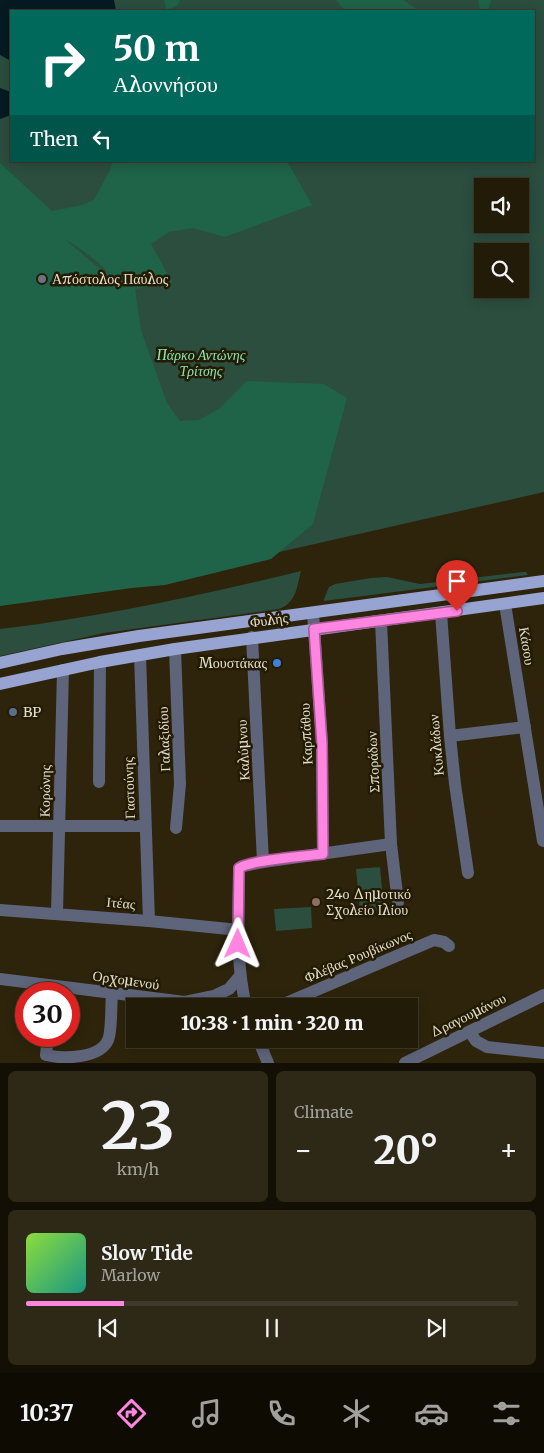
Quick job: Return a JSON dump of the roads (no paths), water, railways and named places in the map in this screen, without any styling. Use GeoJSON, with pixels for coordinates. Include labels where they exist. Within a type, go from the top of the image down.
{"type":"FeatureCollection","features":[{"type":"Feature","properties":{"kind":"main road","name":"Φυλής"},"geometry":{"type":"LineString","coordinates":[[0,663],[139,636],[544,581]]}},
{"type":"Feature","properties":{"kind":"main road","name":"Φυλής"},"geometry":{"type":"LineString","coordinates":[[0,684],[175,648],[544,598]]}},
{"type":"Feature","properties":{"kind":"street","name":"Κάσου"},"geometry":{"type":"LineString","coordinates":[[505,604],[543,841]]}},
{"type":"Feature","properties":{"kind":"street","name":"Καρπάθου"},"geometry":{"type":"LineString","coordinates":[[313,613],[322,744],[323,854]]}},
{"type":"Feature","properties":{"kind":"street","name":"Κυκλάδων"},"geometry":{"type":"LineString","coordinates":[[441,613],[450,736],[468,873]]}},
{"type":"Feature","properties":{"kind":"street","name":"Σποράδων"},"geometry":{"type":"LineString","coordinates":[[382,621],[391,844],[398,902]]}},
{"type":"Feature","properties":{"kind":"street","name":"Καλύμνου"},"geometry":{"type":"LineString","coordinates":[[252,637],[263,862]]}},
{"type":"Feature","properties":{"kind":"street","name":"Γαλαξιδίου"},"geometry":{"type":"LineString","coordinates":[[175,648],[180,784],[176,828]]}},
{"type":"Feature","properties":{"kind":"street","name":"Γαστούνης"},"geometry":{"type":"LineString","coordinates":[[140,655],[149,921]]}},
{"type":"Feature","properties":{"kind":"street"},"geometry":{"type":"LineString","coordinates":[[99,782],[100,662]]}},
{"type":"Feature","properties":{"kind":"street","name":"Κορώνης"},"geometry":{"type":"LineString","coordinates":[[57,913],[63,670]]}},
{"type":"Feature","properties":{"kind":"street"},"geometry":{"type":"LineString","coordinates":[[450,736],[525,727]]}},
{"type":"Feature","properties":{"kind":"street"},"geometry":{"type":"LineString","coordinates":[[0,826],[145,826]]}},
{"type":"Feature","properties":{"kind":"street"},"geometry":{"type":"LineString","coordinates":[[244,998],[240,980],[239,868],[263,862],[391,844]]}},
{"type":"Feature","properties":{"kind":"street","name":"Ιτέας"},"geometry":{"type":"LineString","coordinates":[[0,910],[57,913],[239,930]]}},
{"type":"Feature","properties":{"kind":"street","name":"Φλέβας Ρουβίκωνος"},"geometry":{"type":"LineString","coordinates":[[298,998],[434,940],[444,942],[449,946]]}},
{"type":"Feature","properties":{"kind":"street","name":"Ορχομενού"},"geometry":{"type":"LineString","coordinates":[[0,979],[15,982]]}},
{"type":"Feature","properties":{"kind":"street","name":"Ορχομενού"},"geometry":{"type":"LineString","coordinates":[[80,991],[112,993],[186,1002],[198,1001],[214,996],[240,980]]}},
{"type":"Feature","properties":{"kind":"street"},"geometry":{"type":"LineString","coordinates":[[47,1047],[46,1055],[72,1057],[94,1053],[103,1047],[109,1040],[112,993]]}},
{"type":"Feature","properties":{"kind":"street","name":"Δραγουμάνου"},"geometry":{"type":"LineString","coordinates":[[405,1063],[544,994]]}},
{"type":"Feature","properties":{"kind":"street"},"geometry":{"type":"LineString","coordinates":[[470,1032],[476,1041],[487,1047],[544,1053]]}},
{"type":"Feature","properties":{"kind":"street"},"geometry":{"type":"LineString","coordinates":[[262,1048],[268,1063]]}},
{"type":"Feature","properties":{"kind":"water"},"geometry":{"type":"Polygon","coordinates":[[[0,0],[114,0],[116,10],[10,10],[10,60],[0,55],[0,0]]]}},
{"type":"Feature","properties":{"kind":"water"},"geometry":{"type":"Polygon","coordinates":[[[0,88],[10,92],[10,115],[0,119],[0,88]]]}},
{"type":"Feature","properties":{"kind":"place","name":"Απόστολος Παύλος"},"geometry":{"type":"Point","coordinates":[42,279]}},
{"type":"Feature","properties":{"kind":"place","name":"Μουστάκας"},"geometry":{"type":"Point","coordinates":[277,663]}},
{"type":"Feature","properties":{"kind":"place","name":"BP"},"geometry":{"type":"Point","coordinates":[13,712]}},
{"type":"Feature","properties":{"kind":"place","name":"24ο Δημοτικό Σχολείο Ιλίου"},"geometry":{"type":"Point","coordinates":[316,902]}},
{"type":"Feature","properties":{"kind":"park label","name":"Πάρκο Αντώνης Τρίτσης"},"geometry":{"type":"Point","coordinates":[201,364]}}]}
